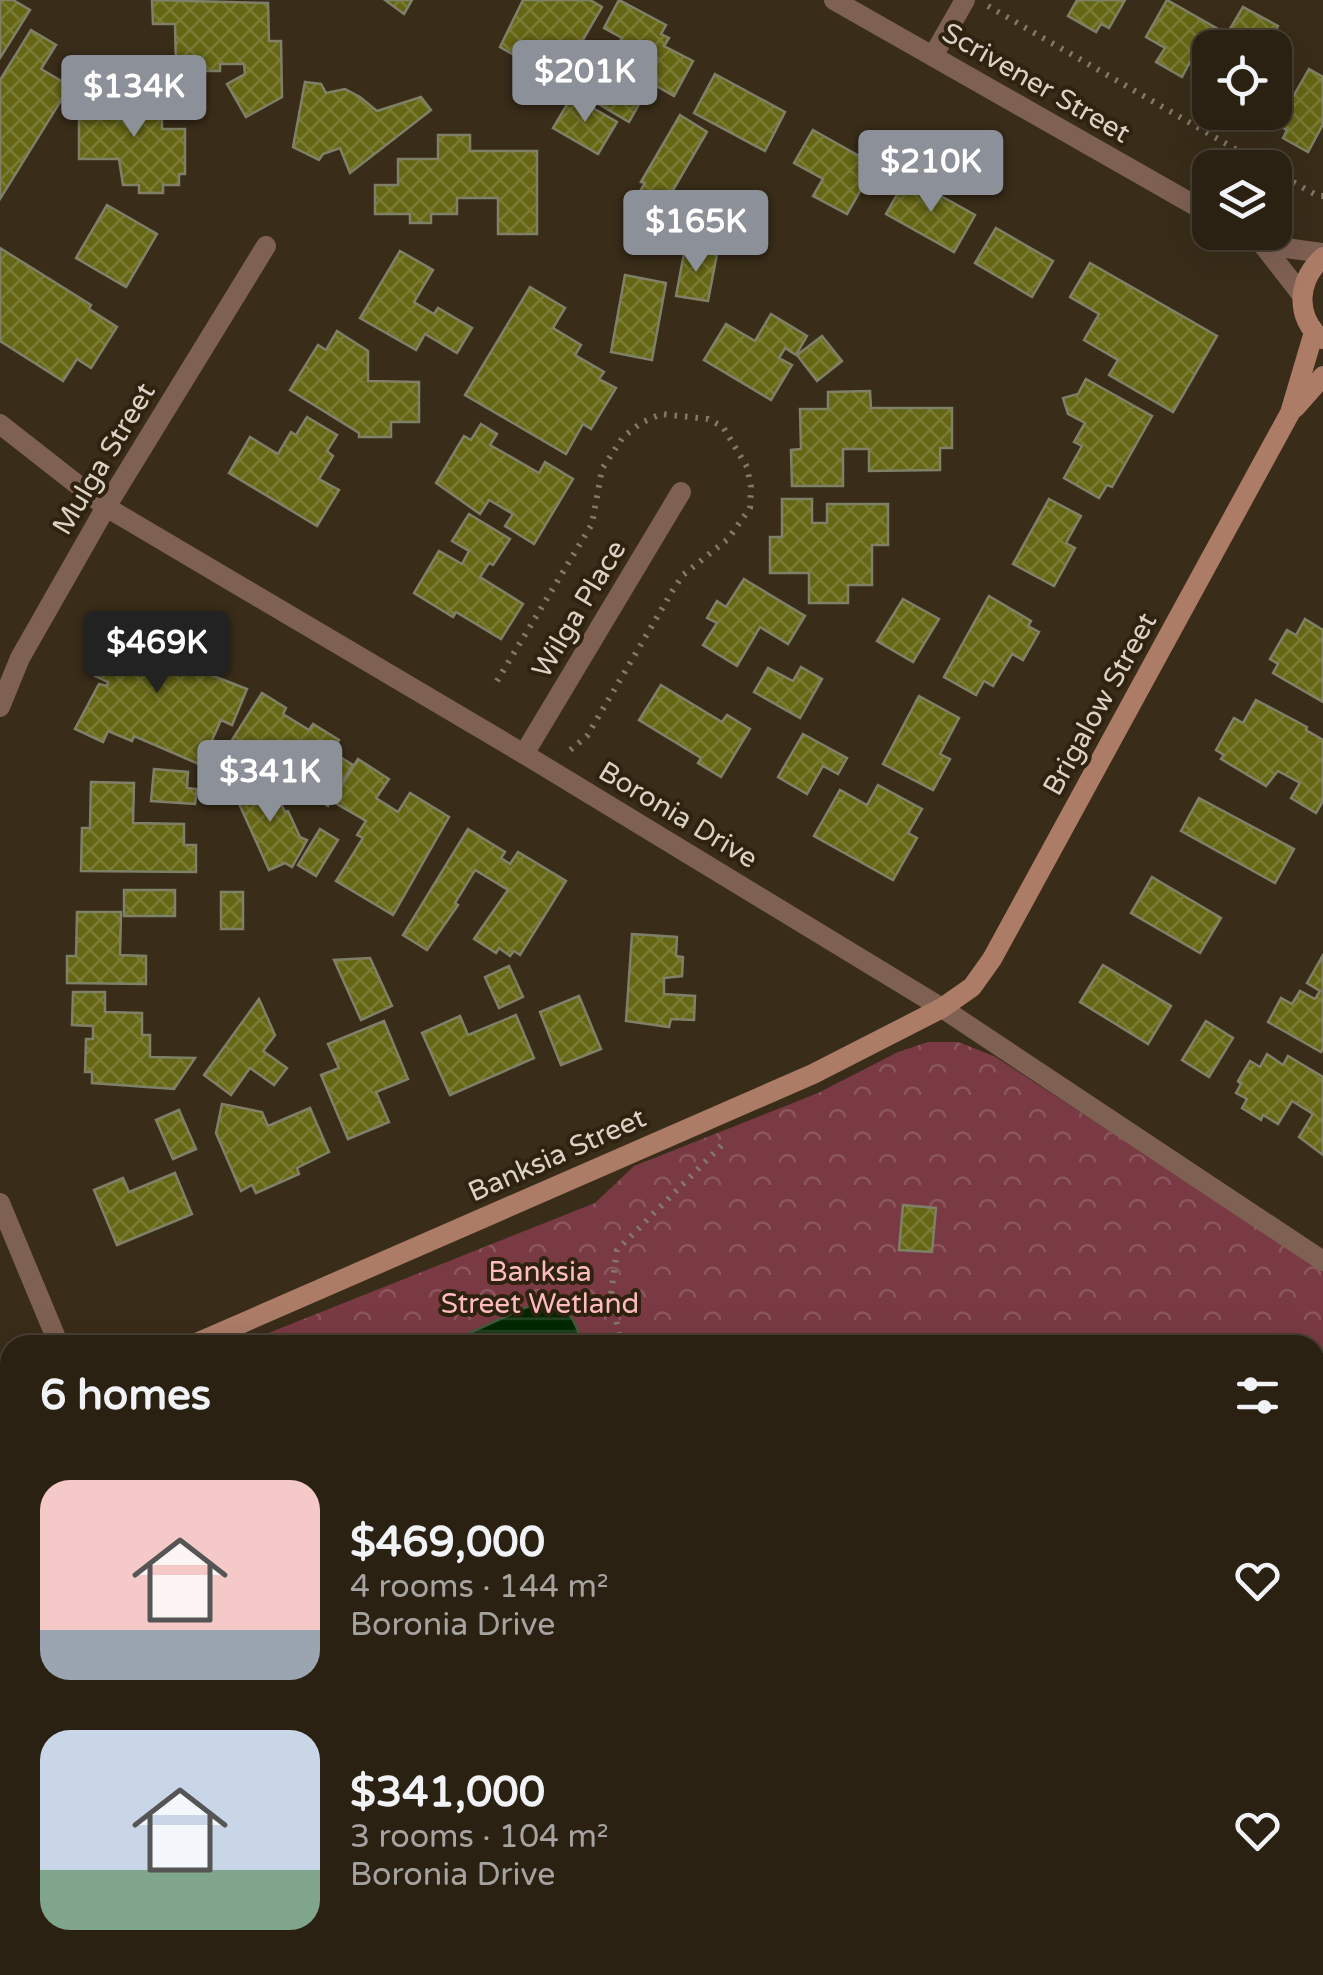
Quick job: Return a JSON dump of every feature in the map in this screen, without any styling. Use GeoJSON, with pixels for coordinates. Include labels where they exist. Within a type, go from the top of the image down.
{"type":"FeatureCollection","features":[{"type":"Feature","properties":{"kind":"street","name":"Scrivener Street"},"geometry":{"type":"LineString","coordinates":[[834,0],[1192,204]]}},
{"type":"Feature","properties":{"kind":"street"},"geometry":{"type":"LineString","coordinates":[[933,56],[965,0]]}},
{"type":"Feature","properties":{"kind":"street","name":"Mulga Street"},"geometry":{"type":"LineString","coordinates":[[0,707],[20,658],[106,507],[266,246]]}},
{"type":"Feature","properties":{"kind":"street"},"geometry":{"type":"LineString","coordinates":[[1292,249],[1323,255],[1309,272],[1302,295],[1302,311],[1318,337]]}},
{"type":"Feature","properties":{"kind":"street"},"geometry":{"type":"LineString","coordinates":[[1268,250],[1302,295]]}},
{"type":"Feature","properties":{"kind":"street","name":"Brigalow Street"},"geometry":{"type":"LineString","coordinates":[[942,1008],[972,987],[992,959],[1290,413],[1318,337]]}},
{"type":"Feature","properties":{"kind":"street","name":"Brigalow Street"},"geometry":{"type":"LineString","coordinates":[[1290,413],[1323,376]]}},
{"type":"Feature","properties":{"kind":"street","name":"Boronia Drive"},"geometry":{"type":"LineString","coordinates":[[0,424],[106,507],[524,754],[942,1008],[1323,1261]]}},
{"type":"Feature","properties":{"kind":"street","name":"Wilga Place"},"geometry":{"type":"LineString","coordinates":[[524,754],[681,492]]}},
{"type":"Feature","properties":{"kind":"street","name":"Banksia Street"},"geometry":{"type":"LineString","coordinates":[[215,1335],[813,1074],[942,1008]]}},
{"type":"Feature","properties":{"kind":"street"},"geometry":{"type":"LineString","coordinates":[[0,1203],[55,1335]]}},
{"type":"Feature","properties":{"kind":"path"},"geometry":{"type":"LineString","coordinates":[[978,0],[1237,150]]}},
{"type":"Feature","properties":{"kind":"path"},"geometry":{"type":"LineString","coordinates":[[1292,181],[1323,196]]}},
{"type":"Feature","properties":{"kind":"path"},"geometry":{"type":"LineString","coordinates":[[619,1335],[611,1294],[616,1250],[726,1141]]}},
{"type":"Feature","properties":{"kind":"green space","name":"Banksia Street Wetland"},"geometry":{"type":"Polygon","coordinates":[[[928,1042],[958,1042],[994,1056],[1323,1270],[1323,1335],[263,1335],[595,1203],[634,1166],[818,1093],[898,1052],[928,1042]]]}},
{"type":"Feature","properties":{"kind":"shaded area"},"geometry":{"type":"Polygon","coordinates":[[[538,1302],[563,1309],[579,1335],[465,1335],[538,1302]]]}},
{"type":"Feature","properties":{"kind":"building"},"geometry":{"type":"Polygon","coordinates":[[[0,0],[13,0],[30,10],[0,58],[0,0]]]}},
{"type":"Feature","properties":{"kind":"building"},"geometry":{"type":"Polygon","coordinates":[[[152,0],[268,3],[269,41],[281,41],[282,97],[246,117],[227,84],[245,74],[244,64],[220,64],[220,71],[202,71],[202,65],[176,65],[175,24],[153,24],[152,0]]]}},
{"type":"Feature","properties":{"kind":"building"},"geometry":{"type":"Polygon","coordinates":[[[385,0],[412,0],[404,14],[385,0]]]}},
{"type":"Feature","properties":{"kind":"building"},"geometry":{"type":"Polygon","coordinates":[[[523,0],[590,0],[602,7],[559,81],[500,47],[523,0]]]}},
{"type":"Feature","properties":{"kind":"building"},"geometry":{"type":"Polygon","coordinates":[[[619,0],[666,25],[661,34],[669,38],[664,46],[693,61],[674,96],[651,83],[629,122],[597,103],[601,96],[579,84],[595,56],[608,63],[622,38],[604,28],[619,0]]]}},
{"type":"Feature","properties":{"kind":"building"},"geometry":{"type":"Polygon","coordinates":[[[1077,0],[1125,0],[1109,28],[1101,24],[1096,32],[1068,16],[1077,0]]]}},
{"type":"Feature","properties":{"kind":"building"},"geometry":{"type":"Polygon","coordinates":[[[1167,0],[1220,30],[1192,30],[1192,63],[1182,77],[1156,62],[1165,48],[1146,37],[1167,0]]]}},
{"type":"Feature","properties":{"kind":"building"},"geometry":{"type":"Polygon","coordinates":[[[1243,7],[1278,26],[1276,30],[1229,30],[1243,7]]]}},
{"type":"Feature","properties":{"kind":"building"},"geometry":{"type":"Polygon","coordinates":[[[31,30],[56,45],[41,69],[70,86],[0,199],[0,80],[31,30]]]}},
{"type":"Feature","properties":{"kind":"building"},"geometry":{"type":"Polygon","coordinates":[[[1309,69],[1323,77],[1323,124],[1308,152],[1283,138],[1287,130],[1292,130],[1292,99],[1309,69]]]}},
{"type":"Feature","properties":{"kind":"building"},"geometry":{"type":"Polygon","coordinates":[[[715,74],[785,112],[765,151],[694,113],[715,74]]]}},
{"type":"Feature","properties":{"kind":"building"},"geometry":{"type":"Polygon","coordinates":[[[305,82],[321,84],[326,93],[345,89],[377,111],[421,97],[431,110],[350,173],[340,148],[323,154],[319,160],[293,147],[305,82]]]}},
{"type":"Feature","properties":{"kind":"building"},"geometry":{"type":"Polygon","coordinates":[[[93,94],[162,94],[162,129],[185,129],[185,174],[179,174],[179,185],[163,185],[163,193],[139,193],[139,185],[123,185],[119,159],[79,159],[79,119],[93,119],[93,94]]]}},
{"type":"Feature","properties":{"kind":"building"},"geometry":{"type":"Polygon","coordinates":[[[572,96],[617,122],[598,154],[553,128],[572,96]]]}},
{"type":"Feature","properties":{"kind":"building"},"geometry":{"type":"Polygon","coordinates":[[[680,115],[707,132],[661,205],[639,193],[645,183],[641,182],[680,115]]]}},
{"type":"Feature","properties":{"kind":"building"},"geometry":{"type":"Polygon","coordinates":[[[813,130],[875,165],[847,214],[813,196],[823,179],[794,163],[813,130]]]}},
{"type":"Feature","properties":{"kind":"building"},"geometry":{"type":"Polygon","coordinates":[[[438,135],[470,135],[470,151],[537,151],[537,234],[498,234],[498,198],[457,198],[457,214],[431,214],[431,223],[410,223],[410,214],[375,214],[375,185],[398,185],[398,159],[438,159],[438,135]]]}},
{"type":"Feature","properties":{"kind":"building"},"geometry":{"type":"Polygon","coordinates":[[[907,177],[975,215],[954,252],[886,214],[907,177]]]}},
{"type":"Feature","properties":{"kind":"building"},"geometry":{"type":"Polygon","coordinates":[[[107,205],[157,234],[126,287],[76,258],[107,205]]]}},
{"type":"Feature","properties":{"kind":"building"},"geometry":{"type":"Polygon","coordinates":[[[996,228],[1053,261],[1032,297],[975,263],[996,228]]]}},
{"type":"Feature","properties":{"kind":"building"},"geometry":{"type":"Polygon","coordinates":[[[0,248],[91,305],[89,309],[117,327],[91,368],[77,359],[63,381],[0,341],[0,248]]]}},
{"type":"Feature","properties":{"kind":"building"},"geometry":{"type":"Polygon","coordinates":[[[685,248],[717,254],[708,301],[676,296],[685,248]]]}},
{"type":"Feature","properties":{"kind":"building"},"geometry":{"type":"Polygon","coordinates":[[[400,251],[433,270],[414,302],[434,314],[438,308],[472,328],[457,353],[425,334],[416,350],[360,318],[400,251]]]}},
{"type":"Feature","properties":{"kind":"building"},"geometry":{"type":"Polygon","coordinates":[[[1090,263],[1217,336],[1173,412],[1109,375],[1118,360],[1084,340],[1099,314],[1070,297],[1090,263]]]}},
{"type":"Feature","properties":{"kind":"building"},"geometry":{"type":"Polygon","coordinates":[[[625,275],[666,283],[652,360],[611,352],[625,275]]]}},
{"type":"Feature","properties":{"kind":"building"},"geometry":{"type":"Polygon","coordinates":[[[530,287],[565,308],[553,328],[581,345],[575,355],[604,372],[599,379],[616,388],[591,429],[583,424],[566,454],[465,395],[530,287]]]}},
{"type":"Feature","properties":{"kind":"building"},"geometry":{"type":"Polygon","coordinates":[[[771,314],[807,336],[796,355],[785,348],[779,358],[792,365],[771,400],[704,360],[726,324],[755,341],[771,314]]]}},
{"type":"Feature","properties":{"kind":"building"},"geometry":{"type":"Polygon","coordinates":[[[337,331],[368,351],[368,381],[419,382],[419,422],[391,422],[391,437],[359,437],[359,433],[290,390],[318,345],[326,350],[337,331]]]}},
{"type":"Feature","properties":{"kind":"building"},"geometry":{"type":"Polygon","coordinates":[[[822,336],[842,361],[817,381],[797,355],[822,336]]]}},
{"type":"Feature","properties":{"kind":"building"},"geometry":{"type":"Polygon","coordinates":[[[1086,379],[1152,416],[1112,487],[1107,485],[1099,498],[1064,478],[1082,446],[1074,442],[1085,423],[1068,414],[1063,398],[1078,394],[1086,379]]]}},
{"type":"Feature","properties":{"kind":"building"},"geometry":{"type":"Polygon","coordinates":[[[870,391],[871,408],[952,408],[952,448],[940,448],[940,470],[869,471],[869,449],[843,449],[843,486],[792,486],[791,450],[801,449],[800,409],[828,409],[828,392],[870,391]]]}},
{"type":"Feature","properties":{"kind":"building"},"geometry":{"type":"Polygon","coordinates":[[[307,417],[337,435],[327,451],[333,456],[319,479],[339,490],[317,526],[229,473],[250,437],[278,454],[291,432],[296,435],[307,417]]]}},
{"type":"Feature","properties":{"kind":"building"},"geometry":{"type":"Polygon","coordinates":[[[481,424],[497,434],[490,445],[539,473],[545,462],[573,479],[534,544],[505,526],[513,514],[489,500],[480,514],[436,483],[464,436],[471,440],[481,424]]]}},
{"type":"Feature","properties":{"kind":"building"},"geometry":{"type":"Polygon","coordinates":[[[782,499],[812,499],[812,523],[827,523],[827,504],[888,504],[888,545],[872,545],[872,585],[848,585],[848,603],[809,603],[809,573],[770,573],[770,537],[782,537],[782,499]]]}},
{"type":"Feature","properties":{"kind":"building"},"geometry":{"type":"Polygon","coordinates":[[[1049,499],[1081,516],[1066,543],[1075,548],[1054,586],[1013,564],[1049,499]]]}},
{"type":"Feature","properties":{"kind":"building"},"geometry":{"type":"Polygon","coordinates":[[[469,514],[510,539],[480,577],[523,604],[501,639],[414,593],[439,551],[462,564],[469,551],[452,541],[469,514]]]}},
{"type":"Feature","properties":{"kind":"building"},"geometry":{"type":"Polygon","coordinates":[[[744,579],[805,616],[788,644],[760,627],[737,666],[703,645],[717,623],[707,618],[717,601],[726,607],[744,579]]]}},
{"type":"Feature","properties":{"kind":"building"},"geometry":{"type":"Polygon","coordinates":[[[989,596],[1031,621],[1028,626],[1039,632],[1023,660],[1012,654],[993,686],[984,681],[976,695],[944,677],[989,596]]]}},
{"type":"Feature","properties":{"kind":"building"},"geometry":{"type":"Polygon","coordinates":[[[903,599],[939,619],[913,662],[877,641],[903,599]]]}},
{"type":"Feature","properties":{"kind":"building"},"geometry":{"type":"Polygon","coordinates":[[[120,618],[175,642],[167,658],[247,689],[232,725],[221,720],[201,765],[134,736],[132,741],[108,731],[103,742],[75,729],[99,684],[107,686],[108,682],[95,676],[120,618]]]}},
{"type":"Feature","properties":{"kind":"building"},"geometry":{"type":"Polygon","coordinates":[[[1305,619],[1323,630],[1323,702],[1273,673],[1278,664],[1270,659],[1287,630],[1296,635],[1305,619]]]}},
{"type":"Feature","properties":{"kind":"building"},"geometry":{"type":"Polygon","coordinates":[[[801,667],[822,679],[800,718],[754,692],[768,668],[793,681],[801,667]]]}},
{"type":"Feature","properties":{"kind":"building"},"geometry":{"type":"Polygon","coordinates":[[[661,685],[722,722],[727,715],[750,729],[721,777],[698,763],[701,758],[639,720],[661,685]]]}},
{"type":"Feature","properties":{"kind":"building"},"geometry":{"type":"Polygon","coordinates":[[[262,693],[286,708],[283,714],[309,730],[313,724],[339,740],[332,752],[353,765],[328,806],[304,791],[308,786],[232,740],[262,693]]]}},
{"type":"Feature","properties":{"kind":"building"},"geometry":{"type":"Polygon","coordinates":[[[919,696],[959,718],[940,754],[950,759],[933,790],[883,764],[919,696]]]}},
{"type":"Feature","properties":{"kind":"building"},"geometry":{"type":"Polygon","coordinates":[[[1256,700],[1323,740],[1323,801],[1316,813],[1291,798],[1300,783],[1278,771],[1266,786],[1221,759],[1224,755],[1216,750],[1234,718],[1243,723],[1256,700]]]}},
{"type":"Feature","properties":{"kind":"building"},"geometry":{"type":"Polygon","coordinates":[[[803,734],[847,758],[838,774],[823,766],[807,794],[778,777],[803,734]]]}},
{"type":"Feature","properties":{"kind":"building"},"geometry":{"type":"Polygon","coordinates":[[[358,759],[389,779],[376,798],[398,812],[410,793],[449,817],[393,915],[336,881],[363,838],[357,835],[366,821],[332,801],[358,759]]]}},
{"type":"Feature","properties":{"kind":"building"},"geometry":{"type":"Polygon","coordinates":[[[154,769],[188,772],[187,788],[197,789],[195,804],[151,801],[154,769]]]}},
{"type":"Feature","properties":{"kind":"building"},"geometry":{"type":"Polygon","coordinates":[[[249,780],[277,795],[300,837],[307,840],[292,867],[285,863],[269,870],[232,788],[249,780]]]}},
{"type":"Feature","properties":{"kind":"building"},"geometry":{"type":"Polygon","coordinates":[[[91,782],[134,783],[133,823],[184,824],[184,845],[196,845],[196,872],[81,871],[82,828],[90,828],[91,782]]]}},
{"type":"Feature","properties":{"kind":"building"},"geometry":{"type":"Polygon","coordinates":[[[878,785],[922,809],[908,833],[917,838],[893,880],[814,836],[840,790],[867,805],[878,785]]]}},
{"type":"Feature","properties":{"kind":"building"},"geometry":{"type":"Polygon","coordinates":[[[1199,798],[1294,849],[1275,883],[1181,831],[1199,798]]]}},
{"type":"Feature","properties":{"kind":"building"},"geometry":{"type":"Polygon","coordinates":[[[320,829],[338,840],[316,876],[298,865],[320,829]]]}},
{"type":"Feature","properties":{"kind":"building"},"geometry":{"type":"Polygon","coordinates":[[[468,829],[505,852],[501,858],[510,864],[518,852],[566,881],[520,955],[514,951],[510,956],[499,948],[496,953],[474,939],[508,890],[475,870],[455,903],[458,905],[427,950],[403,935],[468,829]]]}},
{"type":"Feature","properties":{"kind":"building"},"geometry":{"type":"Polygon","coordinates":[[[1152,877],[1221,918],[1200,953],[1131,913],[1152,877]]]}},
{"type":"Feature","properties":{"kind":"building"},"geometry":{"type":"Polygon","coordinates":[[[124,890],[175,890],[175,916],[124,916],[124,890]]]}},
{"type":"Feature","properties":{"kind":"building"},"geometry":{"type":"Polygon","coordinates":[[[221,892],[243,892],[243,929],[221,929],[221,892]]]}},
{"type":"Feature","properties":{"kind":"building"},"geometry":{"type":"Polygon","coordinates":[[[77,912],[121,912],[120,955],[146,956],[146,984],[67,983],[67,956],[76,956],[77,912]]]}},
{"type":"Feature","properties":{"kind":"building"},"geometry":{"type":"Polygon","coordinates":[[[632,934],[677,937],[676,956],[683,957],[682,976],[664,978],[664,994],[695,996],[694,1020],[671,1019],[669,1027],[626,1021],[632,934]]]}},
{"type":"Feature","properties":{"kind":"building"},"geometry":{"type":"Polygon","coordinates":[[[1323,955],[1321,1052],[1268,1022],[1281,998],[1292,1004],[1300,991],[1315,999],[1320,991],[1307,983],[1323,955]]]}},
{"type":"Feature","properties":{"kind":"building"},"geometry":{"type":"Polygon","coordinates":[[[370,958],[392,1006],[361,1020],[334,960],[370,958]]]}},
{"type":"Feature","properties":{"kind":"building"},"geometry":{"type":"Polygon","coordinates":[[[1103,965],[1171,1006],[1148,1044],[1080,1002],[1103,965]]]}},
{"type":"Feature","properties":{"kind":"building"},"geometry":{"type":"Polygon","coordinates":[[[509,966],[523,997],[499,1008],[485,977],[509,966]]]}},
{"type":"Feature","properties":{"kind":"building"},"geometry":{"type":"Polygon","coordinates":[[[73,992],[105,992],[105,1012],[142,1013],[142,1035],[150,1035],[150,1057],[195,1058],[174,1089],[92,1083],[92,1072],[85,1072],[86,1039],[93,1039],[93,1026],[72,1025],[73,992]]]}},
{"type":"Feature","properties":{"kind":"building"},"geometry":{"type":"Polygon","coordinates":[[[579,996],[601,1049],[561,1065],[540,1012],[579,996]]]}},
{"type":"Feature","properties":{"kind":"building"},"geometry":{"type":"Polygon","coordinates":[[[259,999],[275,1035],[263,1051],[287,1068],[274,1085],[250,1068],[231,1095],[204,1075],[259,999]]]}},
{"type":"Feature","properties":{"kind":"building"},"geometry":{"type":"Polygon","coordinates":[[[516,1015],[534,1058],[450,1095],[422,1033],[460,1016],[468,1035],[516,1015]]]}},
{"type":"Feature","properties":{"kind":"building"},"geometry":{"type":"Polygon","coordinates":[[[384,1021],[408,1079],[376,1092],[389,1122],[348,1139],[321,1075],[339,1068],[328,1044],[384,1021]]]}},
{"type":"Feature","properties":{"kind":"building"},"geometry":{"type":"Polygon","coordinates":[[[1206,1021],[1233,1038],[1209,1077],[1182,1060],[1206,1021]]]}},
{"type":"Feature","properties":{"kind":"building"},"geometry":{"type":"Polygon","coordinates":[[[1267,1054],[1283,1065],[1288,1056],[1323,1077],[1323,1155],[1299,1137],[1313,1114],[1292,1101],[1278,1124],[1263,1115],[1261,1120],[1242,1108],[1247,1099],[1236,1093],[1241,1084],[1238,1081],[1250,1061],[1260,1067],[1267,1054]]]}},
{"type":"Feature","properties":{"kind":"building"},"geometry":{"type":"Polygon","coordinates":[[[222,1104],[262,1112],[268,1126],[310,1108],[329,1152],[297,1168],[299,1174],[256,1193],[252,1185],[241,1191],[216,1133],[222,1104]]]}},
{"type":"Feature","properties":{"kind":"building"},"geometry":{"type":"Polygon","coordinates":[[[179,1110],[196,1149],[173,1159],[156,1120],[179,1110]]]}},
{"type":"Feature","properties":{"kind":"building"},"geometry":{"type":"Polygon","coordinates":[[[175,1173],[192,1214],[117,1245],[94,1190],[123,1178],[129,1192],[175,1173]]]}},
{"type":"Feature","properties":{"kind":"building"},"geometry":{"type":"Polygon","coordinates":[[[903,1205],[936,1208],[932,1252],[899,1250],[903,1205]]]}}]}
